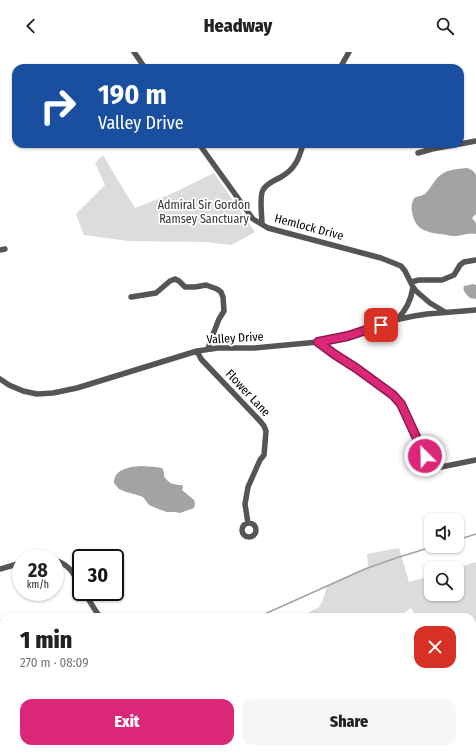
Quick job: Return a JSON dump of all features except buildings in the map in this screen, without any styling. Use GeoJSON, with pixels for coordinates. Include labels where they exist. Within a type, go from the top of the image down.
{"type":"FeatureCollection","features":[{"type":"Feature","properties":{"kind":"street"},"geometry":{"type":"LineString","coordinates":[[134,52],[142,64]]}},
{"type":"Feature","properties":{"kind":"street"},"geometry":{"type":"LineString","coordinates":[[342,64],[349,52]]}},
{"type":"Feature","properties":{"kind":"street"},"geometry":{"type":"LineString","coordinates":[[464,143],[476,141]]}},
{"type":"Feature","properties":{"kind":"street","name":"Hemlock Drive"},"geometry":{"type":"LineString","coordinates":[[202,148],[252,219],[268,228],[396,263],[405,271],[416,291],[430,303],[445,312]]}},
{"type":"Feature","properties":{"kind":"street"},"geometry":{"type":"LineString","coordinates":[[262,224],[262,191],[270,182],[287,174],[297,163],[302,148]]}},
{"type":"Feature","properties":{"kind":"street"},"geometry":{"type":"LineString","coordinates":[[418,153],[438,148]]}},
{"type":"Feature","properties":{"kind":"street"},"geometry":{"type":"LineString","coordinates":[[395,320],[408,307],[412,296],[412,285],[419,280],[442,280],[454,275],[460,265],[464,262],[476,260]]}},
{"type":"Feature","properties":{"kind":"street"},"geometry":{"type":"LineString","coordinates":[[131,297],[156,293],[170,281],[175,279],[185,287],[206,285],[217,289],[221,292],[223,297],[224,311],[219,318],[208,350]]}},
{"type":"Feature","properties":{"kind":"street","name":"Valley Drive"},"geometry":{"type":"LineString","coordinates":[[0,379],[23,391],[37,394],[53,393],[77,388],[197,351],[218,348],[254,348],[318,342],[348,336],[395,320],[414,316],[476,310]]}},
{"type":"Feature","properties":{"kind":"street"},"geometry":{"type":"LineString","coordinates":[[318,342],[393,395],[401,404],[428,460],[436,466],[449,466],[476,460]]}},
{"type":"Feature","properties":{"kind":"street","name":"Flower Lane"},"geometry":{"type":"LineString","coordinates":[[197,351],[201,359],[260,420],[266,431],[264,455],[260,460],[248,487],[245,504],[248,523]]}},
{"type":"Feature","properties":{"kind":"street"},"geometry":{"type":"LineString","coordinates":[[64,564],[70,568],[72,571]]}},
{"type":"Feature","properties":{"kind":"street"},"geometry":{"type":"LineString","coordinates":[[0,568],[12,565]]}},
{"type":"Feature","properties":{"kind":"street"},"geometry":{"type":"LineString","coordinates":[[90,601],[97,613]]}},
{"type":"Feature","properties":{"kind":"green space","name":"Admiral Sir Gordon Ramsey Sanctuary"},"geometry":{"type":"Polygon","coordinates":[[[103,155],[135,208],[171,194],[214,173],[255,232],[231,245],[206,242],[128,241],[84,235],[76,214],[105,185],[95,163],[103,155]]]}},
{"type":"Feature","properties":{"kind":"green space"},"geometry":{"type":"Polygon","coordinates":[[[399,548],[409,582],[424,578],[424,601],[464,601],[464,566],[476,562],[476,613],[414,613],[411,608],[403,613],[308,613],[319,607],[323,600],[327,586],[368,567],[367,554],[399,548]]]}},
{"type":"Feature","properties":{"kind":"shaded area"},"geometry":{"type":"Polygon","coordinates":[[[467,168],[472,170],[476,175],[476,214],[472,218],[476,223],[476,234],[471,233],[450,236],[430,232],[419,227],[414,220],[412,211],[414,198],[426,193],[437,178],[445,172],[467,168]]]}},
{"type":"Feature","properties":{"kind":"shaded area"},"geometry":{"type":"Polygon","coordinates":[[[473,284],[476,285],[476,299],[470,298],[464,290],[464,286],[473,284]]]}},
{"type":"Feature","properties":{"kind":"shaded area"},"geometry":{"type":"Polygon","coordinates":[[[141,466],[162,468],[164,476],[169,482],[182,485],[182,490],[194,500],[194,508],[180,513],[167,512],[149,505],[143,497],[119,489],[114,483],[119,472],[127,468],[141,466]]]}},
{"type":"Feature","properties":{"kind":"waterway"},"geometry":{"type":"LineString","coordinates":[[464,538],[476,534]]}},
{"type":"Feature","properties":{"kind":"waterway"},"geometry":{"type":"LineString","coordinates":[[267,613],[365,569],[424,549]]}},
{"type":"Feature","properties":{"kind":"route"},"geometry":{"type":"LineString","coordinates":[[381,325],[348,336],[318,342],[393,395],[401,404],[425,456]]}}]}
